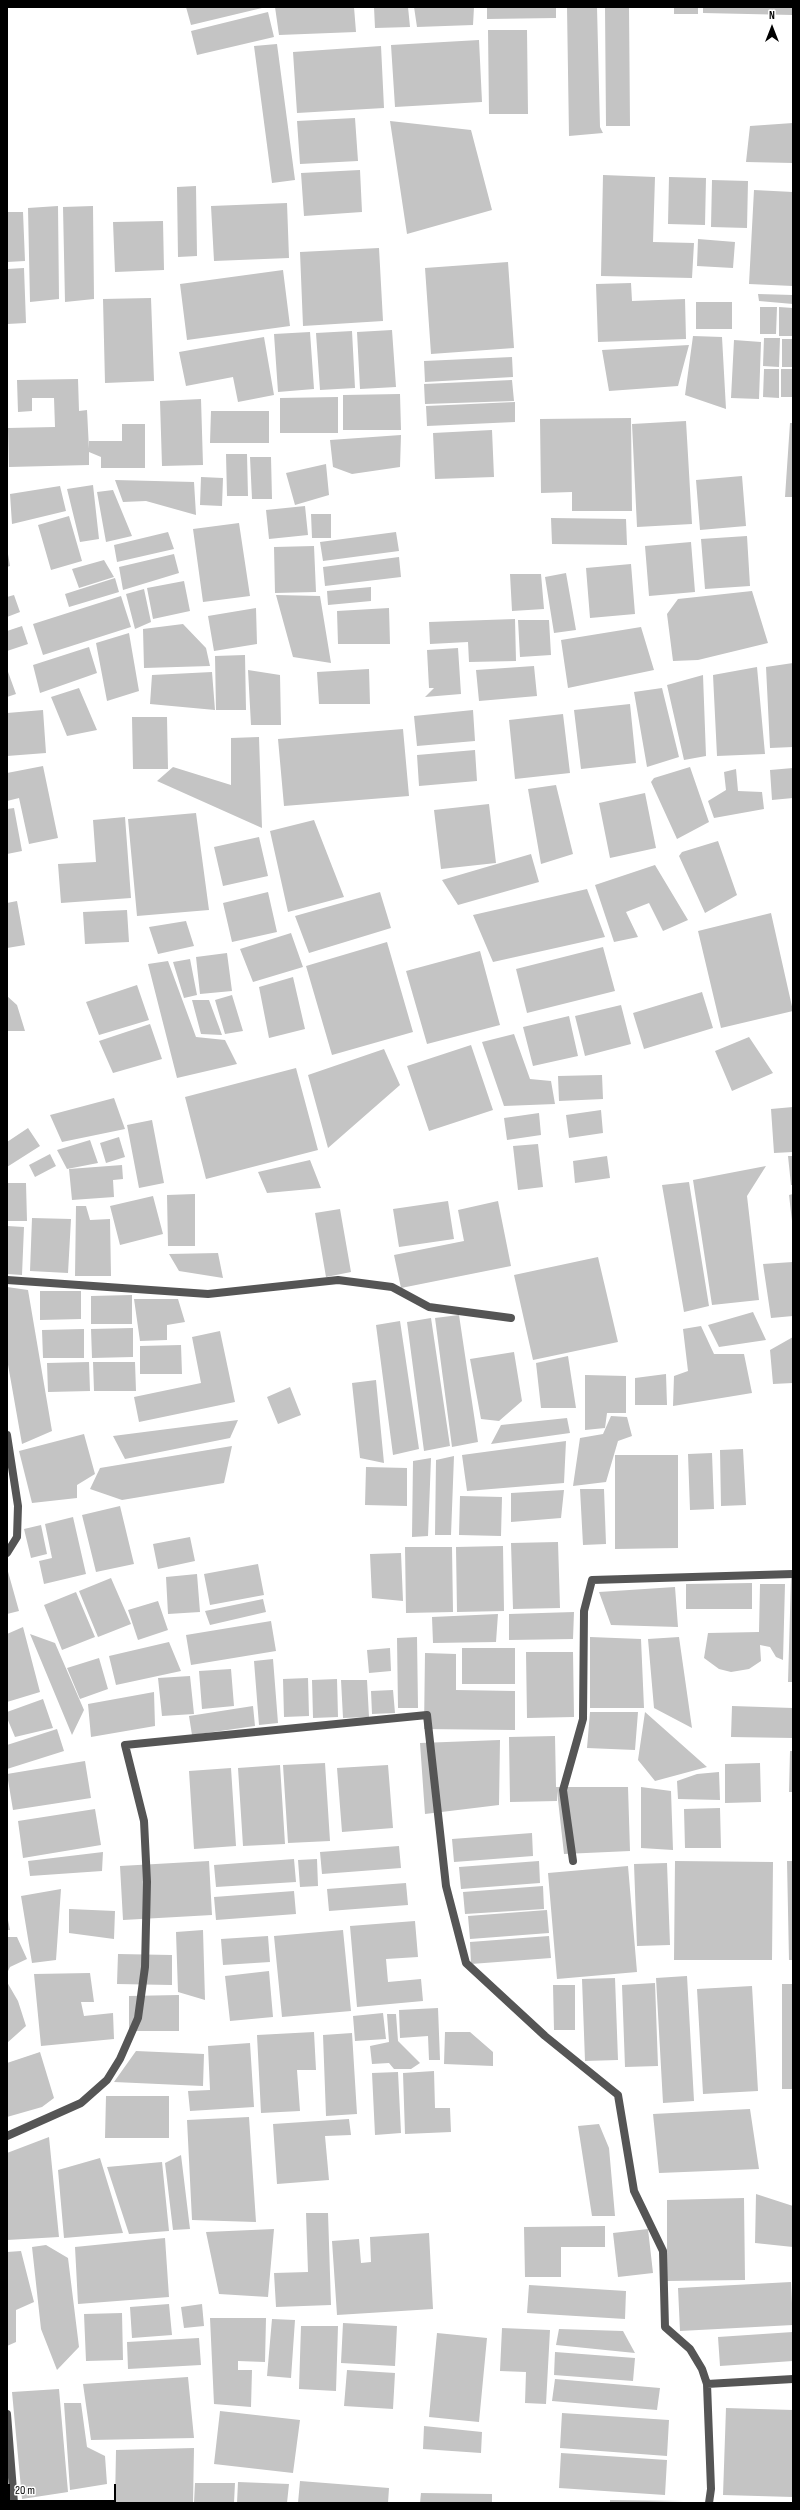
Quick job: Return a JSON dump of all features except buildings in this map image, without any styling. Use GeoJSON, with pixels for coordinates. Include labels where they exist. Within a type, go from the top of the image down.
{"type":"FeatureCollection","features":[{"type":"Feature","properties":{"kind":"street"},"geometry":{"type":"LineString","coordinates":[[7,1280],[208,1294],[338,1280],[392,1287],[429,1308],[511,1318]]}},
{"type":"Feature","properties":{"kind":"street"},"geometry":{"type":"LineString","coordinates":[[7,1435],[18,1506],[17,1537],[7,1552]]}},
{"type":"Feature","properties":{"kind":"street"},"geometry":{"type":"LineString","coordinates":[[573,1861],[563,1790],[582,1719],[584,1611],[592,1580],[793,1574]]}},
{"type":"Feature","properties":{"kind":"street"},"geometry":{"type":"LineString","coordinates":[[7,2136],[81,2103],[107,2080],[120,2059],[138,2018],[145,1967],[147,1882],[144,1821],[125,1745],[427,1715],[446,1886],[466,1962],[545,2036],[618,2095],[634,2191],[663,2251],[665,2327],[690,2349],[702,2369],[707,2384],[710,2489],[709,2503]]}},
{"type":"Feature","properties":{"kind":"street"},"geometry":{"type":"LineString","coordinates":[[707,2384],[793,2379]]}},
{"type":"Feature","properties":{"kind":"street"},"geometry":{"type":"LineString","coordinates":[[7,2414],[14,2503]]}}]}
